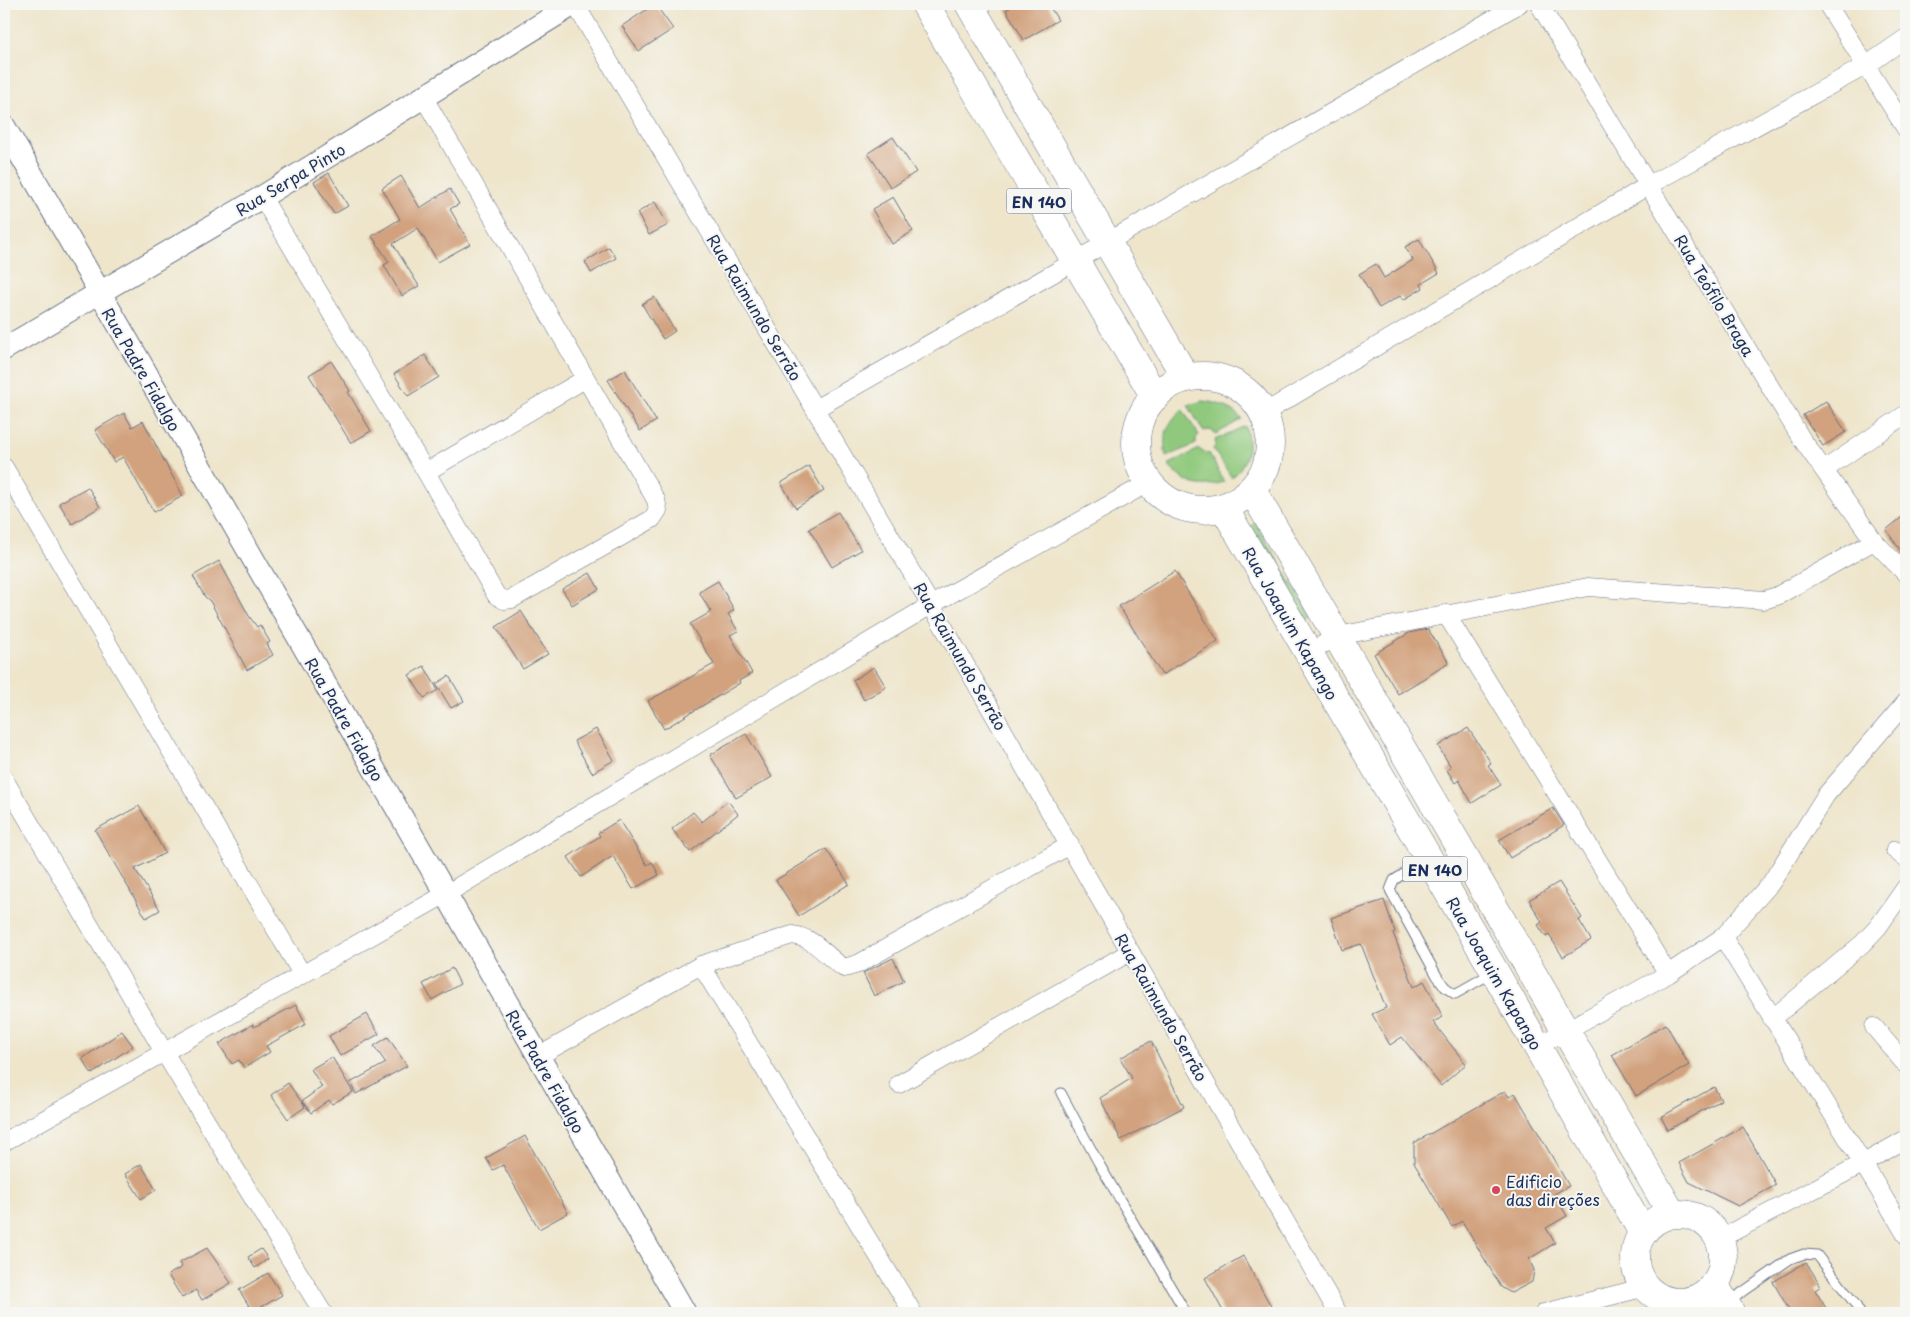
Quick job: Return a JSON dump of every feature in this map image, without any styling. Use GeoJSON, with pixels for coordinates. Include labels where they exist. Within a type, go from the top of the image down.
{"type":"FeatureCollection","features":[{"type":"Feature","properties":{"kind":"main road","name":"EN 140"},"geometry":{"type":"LineString","coordinates":[[925,4],[1155,397]]}},
{"type":"Feature","properties":{"kind":"main road","name":"EN 140"},"geometry":{"type":"LineString","coordinates":[[969,4],[1186,378]]}},
{"type":"Feature","properties":{"kind":"main road"},"geometry":{"type":"LineString","coordinates":[[958,60],[991,41]]}},
{"type":"Feature","properties":{"kind":"main road"},"geometry":{"type":"LineString","coordinates":[[1208,376],[1231,382],[1250,394],[1264,413],[1270,433],[1270,454],[1264,473],[1252,490],[1239,500],[1224,508],[1203,511],[1182,508],[1163,498],[1148,483],[1138,462],[1136,439],[1142,416],[1155,397],[1169,386],[1186,378],[1208,376]]}},
{"type":"Feature","properties":{"kind":"main road","name":"Rua Joaquim Kapango"},"geometry":{"type":"LineString","coordinates":[[1252,490],[1672,1214]]}},
{"type":"Feature","properties":{"kind":"main road","name":"Rua Joaquim Kapango"},"geometry":{"type":"LineString","coordinates":[[1224,508],[1494,972],[1643,1233]]}},
{"type":"Feature","properties":{"kind":"main road"},"geometry":{"type":"LineString","coordinates":[[1424,851],[1448,828]]}},
{"type":"Feature","properties":{"kind":"main road"},"geometry":{"type":"LineString","coordinates":[[1672,1214],[1686,1214],[1700,1219],[1711,1228],[1719,1239],[1723,1262],[1720,1274],[1724,1301],[1696,1298],[1689,1307],[1657,1296],[1646,1287],[1638,1274],[1635,1260],[1637,1246],[1643,1233],[1651,1224],[1672,1214]]}},
{"type":"Feature","properties":{"kind":"street","name":"Rua Serpa Pinto"},"geometry":{"type":"LineString","coordinates":[[4,349],[262,196],[575,4]]}},
{"type":"Feature","properties":{"kind":"street","name":"Rua Raimundo Serrão"},"geometry":{"type":"LineString","coordinates":[[575,4],[931,605],[1338,1313]]}},
{"type":"Feature","properties":{"kind":"street"},"geometry":{"type":"LineString","coordinates":[[816,409],[1519,4]]}},
{"type":"Feature","properties":{"kind":"street","name":"Rua Teófilo Braga"},"geometry":{"type":"LineString","coordinates":[[1539,4],[1802,438],[1874,540],[1906,574]]}},
{"type":"Feature","properties":{"kind":"street"},"geometry":{"type":"LineString","coordinates":[[1827,4],[1906,129]]}},
{"type":"Feature","properties":{"kind":"street"},"geometry":{"type":"LineString","coordinates":[[1264,413],[1649,185],[1866,65],[1906,38]]}},
{"type":"Feature","properties":{"kind":"street"},"geometry":{"type":"LineString","coordinates":[[262,196],[426,472],[496,595],[504,600],[512,599],[652,519],[658,510],[656,500],[424,98]]}},
{"type":"Feature","properties":{"kind":"street","name":"Rua Padre Fidalgo"},"geometry":{"type":"LineString","coordinates":[[4,126],[685,1313]]}},
{"type":"Feature","properties":{"kind":"street"},"geometry":{"type":"LineString","coordinates":[[426,472],[585,379]]}},
{"type":"Feature","properties":{"kind":"street"},"geometry":{"type":"LineString","coordinates":[[1824,470],[1906,414]]}},
{"type":"Feature","properties":{"kind":"street"},"geometry":{"type":"LineString","coordinates":[[4,466],[302,974]]}},
{"type":"Feature","properties":{"kind":"street"},"geometry":{"type":"LineString","coordinates":[[4,1142],[446,894],[931,605],[1148,483]]}},
{"type":"Feature","properties":{"kind":"street"},"geometry":{"type":"LineString","coordinates":[[1308,653],[1338,636],[1588,587],[1764,600],[1777,596],[1874,540]]}},
{"type":"Feature","properties":{"kind":"street"},"geometry":{"type":"LineString","coordinates":[[1446,614],[1668,974]]}},
{"type":"Feature","properties":{"kind":"street"},"geometry":{"type":"LineString","coordinates":[[1536,1047],[1668,974],[1723,937],[1771,883],[1826,795],[1906,702]]}},
{"type":"Feature","properties":{"kind":"street"},"geometry":{"type":"LineString","coordinates":[[4,779],[164,1052],[323,1313]]}},
{"type":"Feature","properties":{"kind":"street"},"geometry":{"type":"LineString","coordinates":[[538,1057],[700,965],[792,935],[803,936],[812,941],[833,961],[844,968],[858,964],[1070,845]]}},
{"type":"Feature","properties":{"kind":"street"},"geometry":{"type":"LineString","coordinates":[[1772,1019],[1862,944],[1878,927],[1906,887]]}},
{"type":"Feature","properties":{"kind":"street"},"geometry":{"type":"LineString","coordinates":[[1723,937],[1772,1019],[1864,1163],[1906,1235]]}},
{"type":"Feature","properties":{"kind":"street"},"geometry":{"type":"LineString","coordinates":[[899,1084],[1130,952]]}},
{"type":"Feature","properties":{"kind":"street"},"geometry":{"type":"LineString","coordinates":[[700,965],[913,1313]]}},
{"type":"Feature","properties":{"kind":"street"},"geometry":{"type":"LineString","coordinates":[[1874,1027],[1906,1065]]}},
{"type":"Feature","properties":{"kind":"street"},"geometry":{"type":"LineString","coordinates":[[1719,1239],[1906,1139]]}},
{"type":"Feature","properties":{"kind":"street"},"geometry":{"type":"LineString","coordinates":[[1544,1313],[1646,1287]]}},
{"type":"Feature","properties":{"kind":"lane"},"geometry":{"type":"LineString","coordinates":[[1424,851],[1394,880],[1390,890],[1437,976],[1445,987],[1455,994],[1494,972]]}},
{"type":"Feature","properties":{"kind":"lane"},"geometry":{"type":"LineString","coordinates":[[1061,1093],[1098,1162],[1186,1313]]}},
{"type":"Feature","properties":{"kind":"lane"},"geometry":{"type":"LineString","coordinates":[[1724,1301],[1790,1259],[1804,1254],[1817,1254],[1860,1313]]}},
{"type":"Feature","properties":{"kind":"green space"},"geometry":{"type":"Polygon","coordinates":[[[1203,401],[1224,406],[1242,419],[1216,434],[1210,430],[1203,431],[1188,405],[1203,401]]]}},
{"type":"Feature","properties":{"kind":"green space"},"geometry":{"type":"Polygon","coordinates":[[[1182,409],[1199,435],[1196,438],[1196,444],[1166,457],[1165,437],[1169,425],[1182,409]]]}},
{"type":"Feature","properties":{"kind":"green space"},"geometry":{"type":"Polygon","coordinates":[[[1245,426],[1248,441],[1247,454],[1232,478],[1213,449],[1216,445],[1215,440],[1245,426]]]}},
{"type":"Feature","properties":{"kind":"green space"},"geometry":{"type":"Polygon","coordinates":[[[1199,449],[1209,453],[1224,482],[1207,485],[1193,484],[1180,477],[1168,465],[1199,449]]]}},
{"type":"Feature","properties":{"kind":"green space"},"geometry":{"type":"Polygon","coordinates":[[[1254,523],[1312,617],[1309,620],[1304,620],[1250,527],[1254,523]]]}},
{"type":"Feature","properties":{"kind":"building"},"geometry":{"type":"Polygon","coordinates":[[[655,4],[673,29],[639,51],[622,26],[655,4]]]}},
{"type":"Feature","properties":{"kind":"building"},"geometry":{"type":"Polygon","coordinates":[[[1016,4],[1048,4],[1058,20],[1024,40],[1006,10],[1016,4]]]}},
{"type":"Feature","properties":{"kind":"building"},"geometry":{"type":"Polygon","coordinates":[[[893,137],[916,172],[891,188],[868,153],[893,137]]]}},
{"type":"Feature","properties":{"kind":"building"},"geometry":{"type":"Polygon","coordinates":[[[329,173],[348,206],[334,214],[314,182],[329,173]]]}},
{"type":"Feature","properties":{"kind":"building"},"geometry":{"type":"Polygon","coordinates":[[[401,176],[420,208],[450,189],[459,204],[450,209],[470,244],[438,262],[418,228],[393,244],[419,286],[402,296],[384,265],[389,262],[372,236],[400,219],[382,188],[401,176]]]}},
{"type":"Feature","properties":{"kind":"building"},"geometry":{"type":"Polygon","coordinates":[[[893,197],[913,231],[892,244],[872,209],[893,197]]]}},
{"type":"Feature","properties":{"kind":"building"},"geometry":{"type":"Polygon","coordinates":[[[655,202],[668,225],[649,235],[637,213],[655,202]]]}},
{"type":"Feature","properties":{"kind":"building"},"geometry":{"type":"Polygon","coordinates":[[[1419,239],[1439,273],[1421,284],[1423,288],[1403,300],[1400,296],[1379,308],[1359,274],[1376,264],[1384,278],[1413,260],[1405,247],[1419,239]]]}},
{"type":"Feature","properties":{"kind":"building"},"geometry":{"type":"Polygon","coordinates":[[[609,247],[616,258],[591,273],[585,262],[609,247]]]}},
{"type":"Feature","properties":{"kind":"building"},"geometry":{"type":"Polygon","coordinates":[[[654,297],[675,331],[663,339],[642,304],[654,297]]]}},
{"type":"Feature","properties":{"kind":"building"},"geometry":{"type":"Polygon","coordinates":[[[425,355],[439,377],[408,396],[394,374],[425,355]]]}},
{"type":"Feature","properties":{"kind":"building"},"geometry":{"type":"Polygon","coordinates":[[[331,361],[350,391],[348,392],[371,431],[351,443],[309,375],[331,361]]]}},
{"type":"Feature","properties":{"kind":"building"},"geometry":{"type":"Polygon","coordinates":[[[625,370],[656,421],[640,431],[608,380],[625,370]]]}},
{"type":"Feature","properties":{"kind":"building"},"geometry":{"type":"Polygon","coordinates":[[[1826,401],[1846,432],[1823,446],[1803,415],[1826,401]]]}},
{"type":"Feature","properties":{"kind":"building"},"geometry":{"type":"Polygon","coordinates":[[[124,413],[132,427],[143,421],[183,496],[154,512],[123,457],[114,462],[95,430],[124,413]]]}},
{"type":"Feature","properties":{"kind":"building"},"geometry":{"type":"Polygon","coordinates":[[[809,466],[824,491],[796,508],[781,483],[809,466]]]}},
{"type":"Feature","properties":{"kind":"building"},"geometry":{"type":"Polygon","coordinates":[[[88,487],[100,507],[72,524],[59,503],[88,487]]]}},
{"type":"Feature","properties":{"kind":"building"},"geometry":{"type":"Polygon","coordinates":[[[838,512],[861,550],[832,567],[809,529],[838,512]]]}},
{"type":"Feature","properties":{"kind":"building"},"geometry":{"type":"Polygon","coordinates":[[[1906,514],[1906,558],[1886,530],[1906,514]]]}},
{"type":"Feature","properties":{"kind":"building"},"geometry":{"type":"Polygon","coordinates":[[[219,561],[249,616],[257,627],[260,625],[270,642],[267,644],[273,655],[247,670],[210,601],[205,597],[193,576],[219,561]]]}},
{"type":"Feature","properties":{"kind":"building"},"geometry":{"type":"Polygon","coordinates":[[[1175,571],[1218,641],[1162,675],[1119,606],[1175,571]]]}},
{"type":"Feature","properties":{"kind":"building"},"geometry":{"type":"Polygon","coordinates":[[[590,573],[599,589],[572,605],[562,589],[590,573]]]}},
{"type":"Feature","properties":{"kind":"building"},"geometry":{"type":"Polygon","coordinates":[[[718,581],[734,610],[728,614],[738,631],[730,635],[752,673],[739,681],[740,683],[664,729],[648,701],[714,664],[690,624],[711,612],[699,592],[718,581]]]}},
{"type":"Feature","properties":{"kind":"building"},"geometry":{"type":"Polygon","coordinates":[[[521,611],[548,654],[523,669],[496,627],[521,611]]]}},
{"type":"Feature","properties":{"kind":"building"},"geometry":{"type":"Polygon","coordinates":[[[1428,629],[1449,663],[1398,694],[1374,654],[1409,633],[1428,629]]]}},
{"type":"Feature","properties":{"kind":"building"},"geometry":{"type":"Polygon","coordinates":[[[424,666],[438,690],[424,698],[409,675],[424,666]]]}},
{"type":"Feature","properties":{"kind":"building"},"geometry":{"type":"Polygon","coordinates":[[[874,667],[886,687],[864,700],[853,680],[874,667]]]}},
{"type":"Feature","properties":{"kind":"building"},"geometry":{"type":"Polygon","coordinates":[[[449,676],[464,701],[451,708],[436,684],[449,676]]]}},
{"type":"Feature","properties":{"kind":"building"},"geometry":{"type":"Polygon","coordinates":[[[1468,728],[1491,763],[1488,765],[1501,785],[1472,803],[1459,780],[1455,783],[1447,770],[1451,767],[1438,746],[1468,728]]]}},
{"type":"Feature","properties":{"kind":"building"},"geometry":{"type":"Polygon","coordinates":[[[596,729],[614,760],[592,773],[574,741],[596,729]]]}},
{"type":"Feature","properties":{"kind":"building"},"geometry":{"type":"Polygon","coordinates":[[[746,734],[772,777],[736,798],[710,755],[746,734]]]}},
{"type":"Feature","properties":{"kind":"building"},"geometry":{"type":"Polygon","coordinates":[[[728,801],[738,814],[690,852],[672,829],[693,812],[702,822],[728,801]]]}},
{"type":"Feature","properties":{"kind":"building"},"geometry":{"type":"Polygon","coordinates":[[[139,806],[165,853],[135,869],[160,910],[146,918],[95,830],[139,806]]]}},
{"type":"Feature","properties":{"kind":"building"},"geometry":{"type":"Polygon","coordinates":[[[1553,808],[1564,825],[1510,858],[1499,840],[1553,808]]]}},
{"type":"Feature","properties":{"kind":"building"},"geometry":{"type":"Polygon","coordinates":[[[619,820],[647,865],[652,862],[659,875],[633,889],[613,856],[581,877],[568,857],[600,836],[598,833],[619,820]]]}},
{"type":"Feature","properties":{"kind":"building"},"geometry":{"type":"Polygon","coordinates":[[[826,849],[849,884],[799,916],[776,880],[826,849]]]}},
{"type":"Feature","properties":{"kind":"building"},"geometry":{"type":"Polygon","coordinates":[[[1559,882],[1582,918],[1579,920],[1591,940],[1563,957],[1549,935],[1546,937],[1538,925],[1542,922],[1529,900],[1559,882]]]}},
{"type":"Feature","properties":{"kind":"building"},"geometry":{"type":"Polygon","coordinates":[[[1384,900],[1395,932],[1393,933],[1414,987],[1424,981],[1443,1017],[1433,1022],[1466,1064],[1441,1086],[1402,1037],[1390,1045],[1372,1014],[1386,1008],[1361,944],[1342,950],[1331,918],[1384,900]]]}},
{"type":"Feature","properties":{"kind":"building"},"geometry":{"type":"Polygon","coordinates":[[[893,958],[904,981],[874,996],[863,973],[893,958]]]}},
{"type":"Feature","properties":{"kind":"building"},"geometry":{"type":"Polygon","coordinates":[[[452,968],[460,984],[432,1000],[423,984],[452,968]]]}},
{"type":"Feature","properties":{"kind":"building"},"geometry":{"type":"Polygon","coordinates":[[[296,1005],[306,1024],[266,1046],[270,1052],[244,1068],[239,1060],[232,1064],[219,1044],[253,1024],[254,1027],[296,1005]]]}},
{"type":"Feature","properties":{"kind":"building"},"geometry":{"type":"Polygon","coordinates":[[[367,1014],[379,1034],[340,1056],[329,1036],[367,1014]]]}},
{"type":"Feature","properties":{"kind":"building"},"geometry":{"type":"Polygon","coordinates":[[[1666,1024],[1689,1065],[1636,1096],[1612,1055],[1666,1024]]]}},
{"type":"Feature","properties":{"kind":"building"},"geometry":{"type":"Polygon","coordinates":[[[122,1031],[133,1046],[92,1074],[82,1059],[122,1031]]]}},
{"type":"Feature","properties":{"kind":"building"},"geometry":{"type":"Polygon","coordinates":[[[388,1037],[407,1066],[356,1094],[350,1083],[386,1063],[374,1046],[388,1037]]]}},
{"type":"Feature","properties":{"kind":"building"},"geometry":{"type":"Polygon","coordinates":[[[1151,1041],[1184,1107],[1121,1140],[1100,1098],[1132,1078],[1120,1058],[1151,1041]]]}},
{"type":"Feature","properties":{"kind":"building"},"geometry":{"type":"Polygon","coordinates":[[[332,1057],[353,1092],[332,1104],[329,1100],[311,1113],[302,1101],[322,1087],[311,1069],[332,1057]]]}},
{"type":"Feature","properties":{"kind":"building"},"geometry":{"type":"Polygon","coordinates":[[[288,1083],[305,1107],[288,1119],[271,1095],[288,1083]]]}},
{"type":"Feature","properties":{"kind":"building"},"geometry":{"type":"Polygon","coordinates":[[[1714,1087],[1721,1100],[1668,1130],[1661,1117],[1714,1087]]]}},
{"type":"Feature","properties":{"kind":"building","name":"Edificio das direções"},"geometry":{"type":"Polygon","coordinates":[[[1505,1091],[1509,1097],[1515,1093],[1569,1186],[1554,1194],[1567,1216],[1546,1228],[1555,1243],[1529,1259],[1534,1270],[1532,1282],[1511,1293],[1501,1287],[1462,1221],[1452,1227],[1414,1163],[1414,1143],[1505,1091]]]}},
{"type":"Feature","properties":{"kind":"building"},"geometry":{"type":"Polygon","coordinates":[[[1743,1127],[1776,1185],[1738,1206],[1689,1182],[1679,1163],[1743,1127]]]}},
{"type":"Feature","properties":{"kind":"building"},"geometry":{"type":"Polygon","coordinates":[[[525,1136],[568,1213],[539,1229],[503,1165],[493,1170],[486,1158],[525,1136]]]}},
{"type":"Feature","properties":{"kind":"building"},"geometry":{"type":"Polygon","coordinates":[[[141,1164],[156,1190],[141,1199],[125,1174],[141,1164]]]}},
{"type":"Feature","properties":{"kind":"building"},"geometry":{"type":"Polygon","coordinates":[[[207,1248],[231,1283],[202,1300],[196,1290],[182,1298],[168,1275],[182,1267],[179,1263],[207,1248]]]}},
{"type":"Feature","properties":{"kind":"building"},"geometry":{"type":"Polygon","coordinates":[[[261,1249],[268,1259],[255,1268],[248,1257],[261,1249]]]}},
{"type":"Feature","properties":{"kind":"building"},"geometry":{"type":"Polygon","coordinates":[[[1243,1256],[1272,1308],[1262,1313],[1224,1313],[1205,1278],[1243,1256]]]}},
{"type":"Feature","properties":{"kind":"building"},"geometry":{"type":"Polygon","coordinates":[[[1806,1262],[1821,1286],[1815,1290],[1829,1313],[1791,1313],[1773,1282],[1806,1262]]]}},
{"type":"Feature","properties":{"kind":"building"},"geometry":{"type":"Polygon","coordinates":[[[268,1273],[282,1295],[253,1312],[239,1290],[268,1273]]]}},
{"type":"Feature","properties":{"kind":"place","name":"Edificio das direções"},"geometry":{"type":"Point","coordinates":[1496,1190]}}]}
